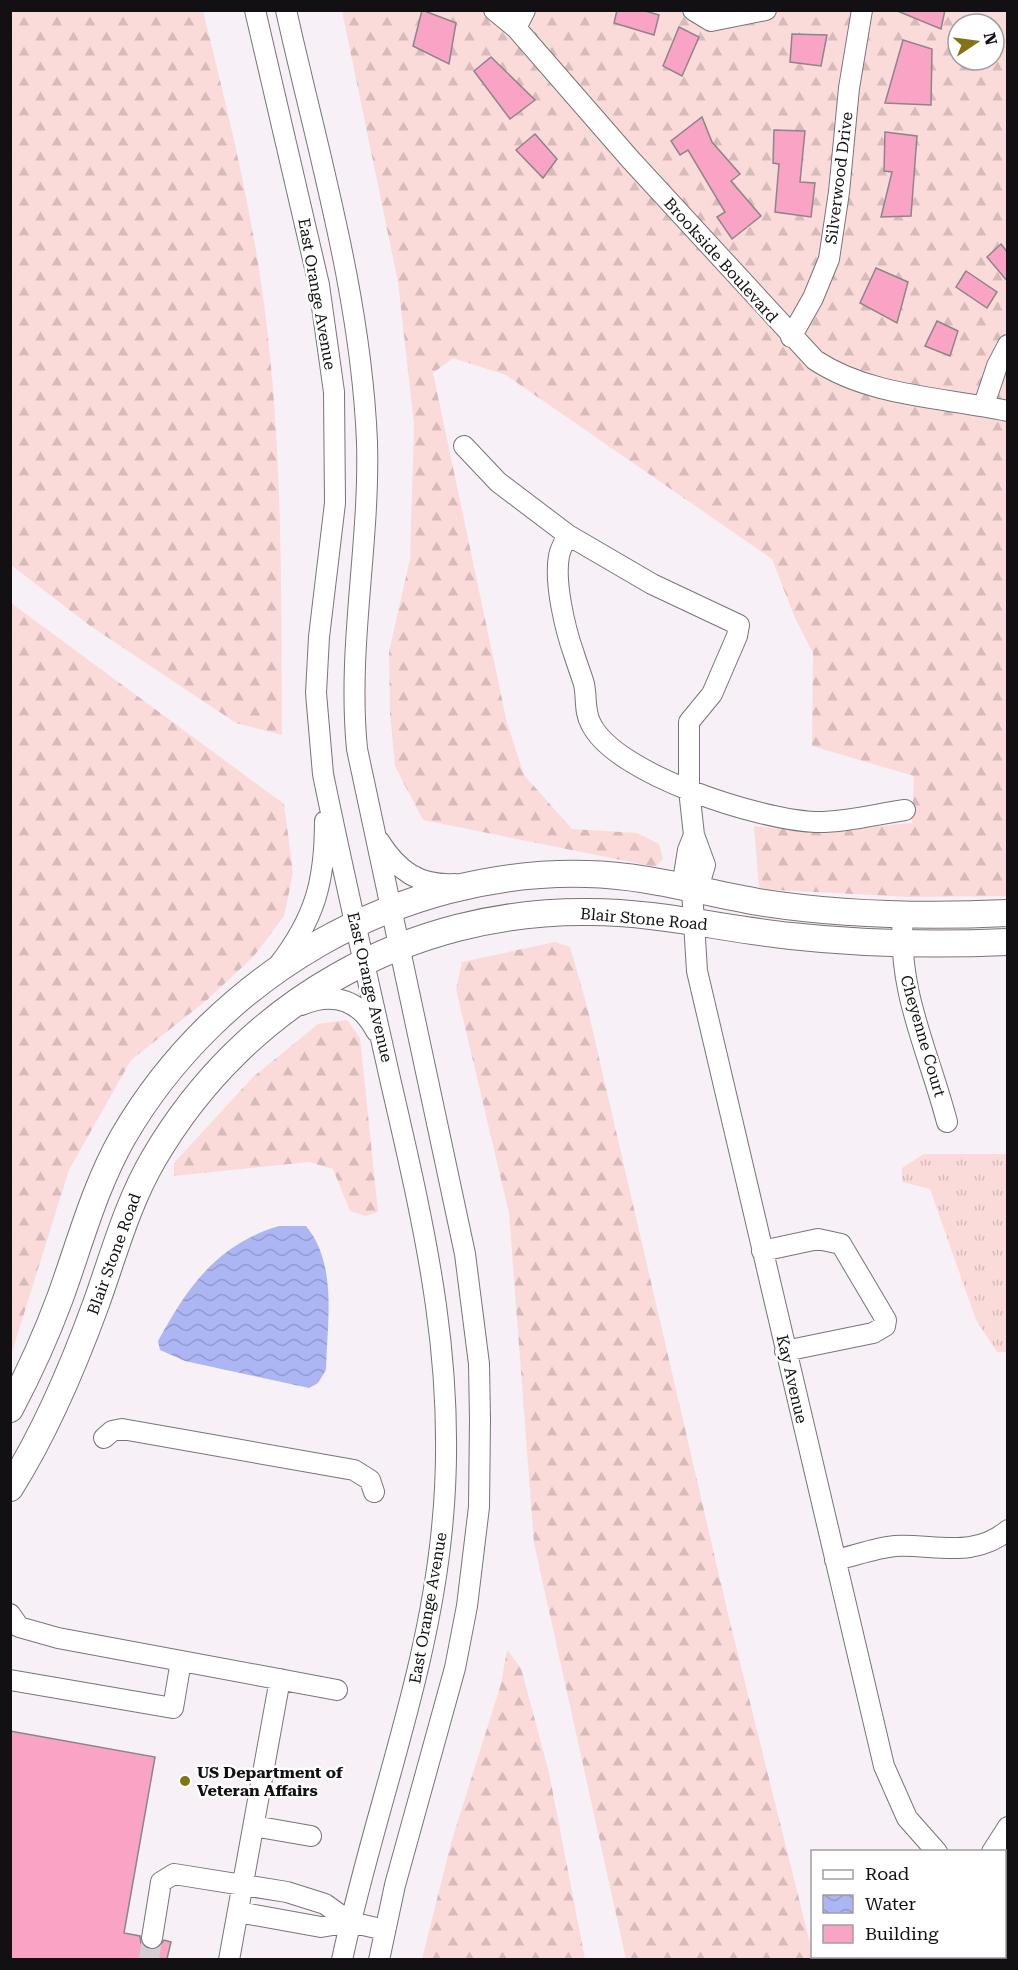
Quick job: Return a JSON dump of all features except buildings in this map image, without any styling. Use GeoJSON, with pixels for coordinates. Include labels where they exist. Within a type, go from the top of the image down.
{"type":"FeatureCollection","features":[{"type":"Feature","properties":{"kind":"main road","name":"Blair Stone Road"},"geometry":{"type":"LineString","coordinates":[[10,1410],[57,1304],[97,1190],[124,1136],[152,1092],[188,1048],[228,1008],[272,973],[318,943],[356,923],[437,894],[482,883],[527,876],[585,874],[650,880],[692,890],[793,906],[903,914],[1008,913]]}},
{"type":"Feature","properties":{"kind":"main road","name":"Blair Stone Road"},"geometry":{"type":"LineString","coordinates":[[10,1488],[74,1361],[129,1209],[153,1160],[184,1112],[219,1070],[280,1015],[321,985],[364,961],[399,945],[475,922],[538,913],[612,913],[790,936],[901,943],[1008,942]]}},
{"type":"Feature","properties":{"kind":"street","name":"East Orange Avenue"},"geometry":{"type":"LineString","coordinates":[[255,10],[319,285],[334,392],[335,503],[319,637],[316,686],[323,774],[428,1245],[439,1312],[443,1359],[446,1471],[441,1536],[426,1635],[342,1959]]}},
{"type":"Feature","properties":{"kind":"street","name":"East Orange Avenue"},"geometry":{"type":"LineString","coordinates":[[286,10],[347,274],[360,358],[366,433],[367,498],[354,637],[353,694],[361,777],[465,1254],[479,1364],[481,1475],[474,1556],[455,1668],[395,1886],[379,1959]]}},
{"type":"Feature","properties":{"kind":"street","name":"Brookside Boulevard"},"geometry":{"type":"LineString","coordinates":[[494,10],[516,28],[630,159],[791,337],[815,360],[854,381],[1008,411]]}},
{"type":"Feature","properties":{"kind":"street"},"geometry":{"type":"LineString","coordinates":[[516,28],[525,10]]}},
{"type":"Feature","properties":{"kind":"street"},"geometry":{"type":"LineString","coordinates":[[693,10],[711,21],[766,10]]}},
{"type":"Feature","properties":{"kind":"street","name":"Silverwood Drive"},"geometry":{"type":"LineString","coordinates":[[791,337],[813,298],[829,259],[839,192],[849,88],[861,11]]}},
{"type":"Feature","properties":{"kind":"street"},"geometry":{"type":"LineString","coordinates":[[984,405],[997,366],[1008,345]]}},
{"type":"Feature","properties":{"kind":"street"},"geometry":{"type":"LineString","coordinates":[[464,446],[498,482],[568,535],[652,584],[739,625],[737,636],[712,694],[689,722],[689,790]]}},
{"type":"Feature","properties":{"kind":"street"},"geometry":{"type":"LineString","coordinates":[[568,535],[559,555],[559,578],[568,637],[584,687],[585,708],[591,725],[605,743],[622,758],[689,790],[776,817],[816,822],[905,810]]}},
{"type":"Feature","properties":{"kind":"street"},"geometry":{"type":"LineString","coordinates":[[272,973],[300,936],[318,896],[324,864],[323,774]]}},
{"type":"Feature","properties":{"kind":"street","name":"Kay Avenue"},"geometry":{"type":"LineString","coordinates":[[689,790],[694,835],[688,850],[684,874],[692,890],[697,971],[785,1351],[884,1766],[908,1818],[935,1850]]}},
{"type":"Feature","properties":{"kind":"street"},"geometry":{"type":"LineString","coordinates":[[374,833],[394,862],[409,876],[421,882],[446,885],[482,883]]}},
{"type":"Feature","properties":{"kind":"street","name":"Cheyenne Court"},"geometry":{"type":"LineString","coordinates":[[903,914],[901,943],[906,992],[947,1122]]}},
{"type":"Feature","properties":{"kind":"street"},"geometry":{"type":"LineString","coordinates":[[280,1015],[306,1003],[338,997],[361,1010],[371,1021],[382,1041]]}},
{"type":"Feature","properties":{"kind":"street"},"geometry":{"type":"LineString","coordinates":[[762,1251],[818,1239],[841,1244],[886,1320],[885,1326],[873,1333],[785,1351]]}},
{"type":"Feature","properties":{"kind":"street"},"geometry":{"type":"LineString","coordinates":[[104,1438],[112,1431],[122,1429],[354,1470],[370,1480],[374,1492]]}},
{"type":"Feature","properties":{"kind":"street"},"geometry":{"type":"LineString","coordinates":[[835,1560],[894,1546],[962,1549],[996,1540],[1008,1530]]}},
{"type":"Feature","properties":{"kind":"street"},"geometry":{"type":"LineString","coordinates":[[13,1626],[58,1638],[337,1690]]}},
{"type":"Feature","properties":{"kind":"street"},"geometry":{"type":"LineString","coordinates":[[10,1680],[173,1708],[181,1661]]}},
{"type":"Feature","properties":{"kind":"street"},"geometry":{"type":"LineString","coordinates":[[229,1959],[280,1679]]}},
{"type":"Feature","properties":{"kind":"street"},"geometry":{"type":"LineString","coordinates":[[254,1826],[310,1836]]}},
{"type":"Feature","properties":{"kind":"street"},"geometry":{"type":"LineString","coordinates":[[993,1850],[1008,1827]]}},
{"type":"Feature","properties":{"kind":"street"},"geometry":{"type":"LineString","coordinates":[[152,1938],[161,1882],[174,1874],[287,1892],[325,1904],[350,1922]]}},
{"type":"Feature","properties":{"kind":"street"},"geometry":{"type":"LineString","coordinates":[[238,1912],[321,1927],[350,1922],[385,1930]]}},
{"type":"Feature","properties":{"kind":"green space"},"geometry":{"type":"Polygon","coordinates":[[[10,11],[203,11],[245,193],[259,267],[270,358],[280,519],[282,735],[236,723],[89,625],[11,565],[10,11]]]}},
{"type":"Feature","properties":{"kind":"green space"},"geometry":{"type":"Polygon","coordinates":[[[342,11],[1007,11],[1007,896],[911,897],[759,889],[754,826],[814,832],[912,823],[914,776],[812,746],[813,653],[795,618],[772,559],[506,375],[453,358],[433,373],[507,723],[524,775],[572,829],[637,833],[659,844],[663,859],[656,867],[423,820],[395,766],[390,713],[389,652],[410,559],[414,424],[398,282],[342,11]]]}},
{"type":"Feature","properties":{"kind":"green space"},"geometry":{"type":"Polygon","coordinates":[[[11,603],[284,804],[293,873],[284,916],[253,957],[207,1000],[131,1060],[69,1170],[11,1355],[11,603]]]}},
{"type":"Feature","properties":{"kind":"green space"},"geometry":{"type":"Polygon","coordinates":[[[555,942],[570,947],[587,1006],[728,1614],[811,1947],[811,1958],[814,1959],[626,1959],[534,1543],[509,1213],[456,989],[462,962],[555,942]]]}},
{"type":"Feature","properties":{"kind":"green space"},"geometry":{"type":"Polygon","coordinates":[[[347,1020],[360,1038],[378,1212],[365,1216],[350,1211],[333,1169],[309,1162],[174,1176],[174,1163],[253,1077],[318,1024],[347,1020]]]}},
{"type":"Feature","properties":{"kind":"green space"},"geometry":{"type":"Polygon","coordinates":[[[924,1154],[1007,1154],[1007,1352],[997,1352],[976,1320],[930,1189],[902,1182],[902,1168],[924,1154]]]}},
{"type":"Feature","properties":{"kind":"green space"},"geometry":{"type":"Polygon","coordinates":[[[507,1650],[521,1668],[549,1773],[585,1959],[422,1959],[451,1843],[501,1684],[507,1650]]]}},
{"type":"Feature","properties":{"kind":"water"},"geometry":{"type":"Polygon","coordinates":[[[279,1226],[306,1226],[323,1258],[327,1276],[329,1314],[326,1370],[318,1383],[309,1388],[185,1361],[160,1350],[158,1341],[169,1321],[193,1285],[207,1270],[239,1244],[279,1226]]]}},
{"type":"Feature","properties":{"kind":"tunnel"},"geometry":{"type":"LineString","coordinates":[[149,1960],[152,1938]]}},
{"type":"Feature","properties":{"kind":"place","name":"US Department of Veteran Affairs"},"geometry":{"type":"Point","coordinates":[185,1781]}}]}
